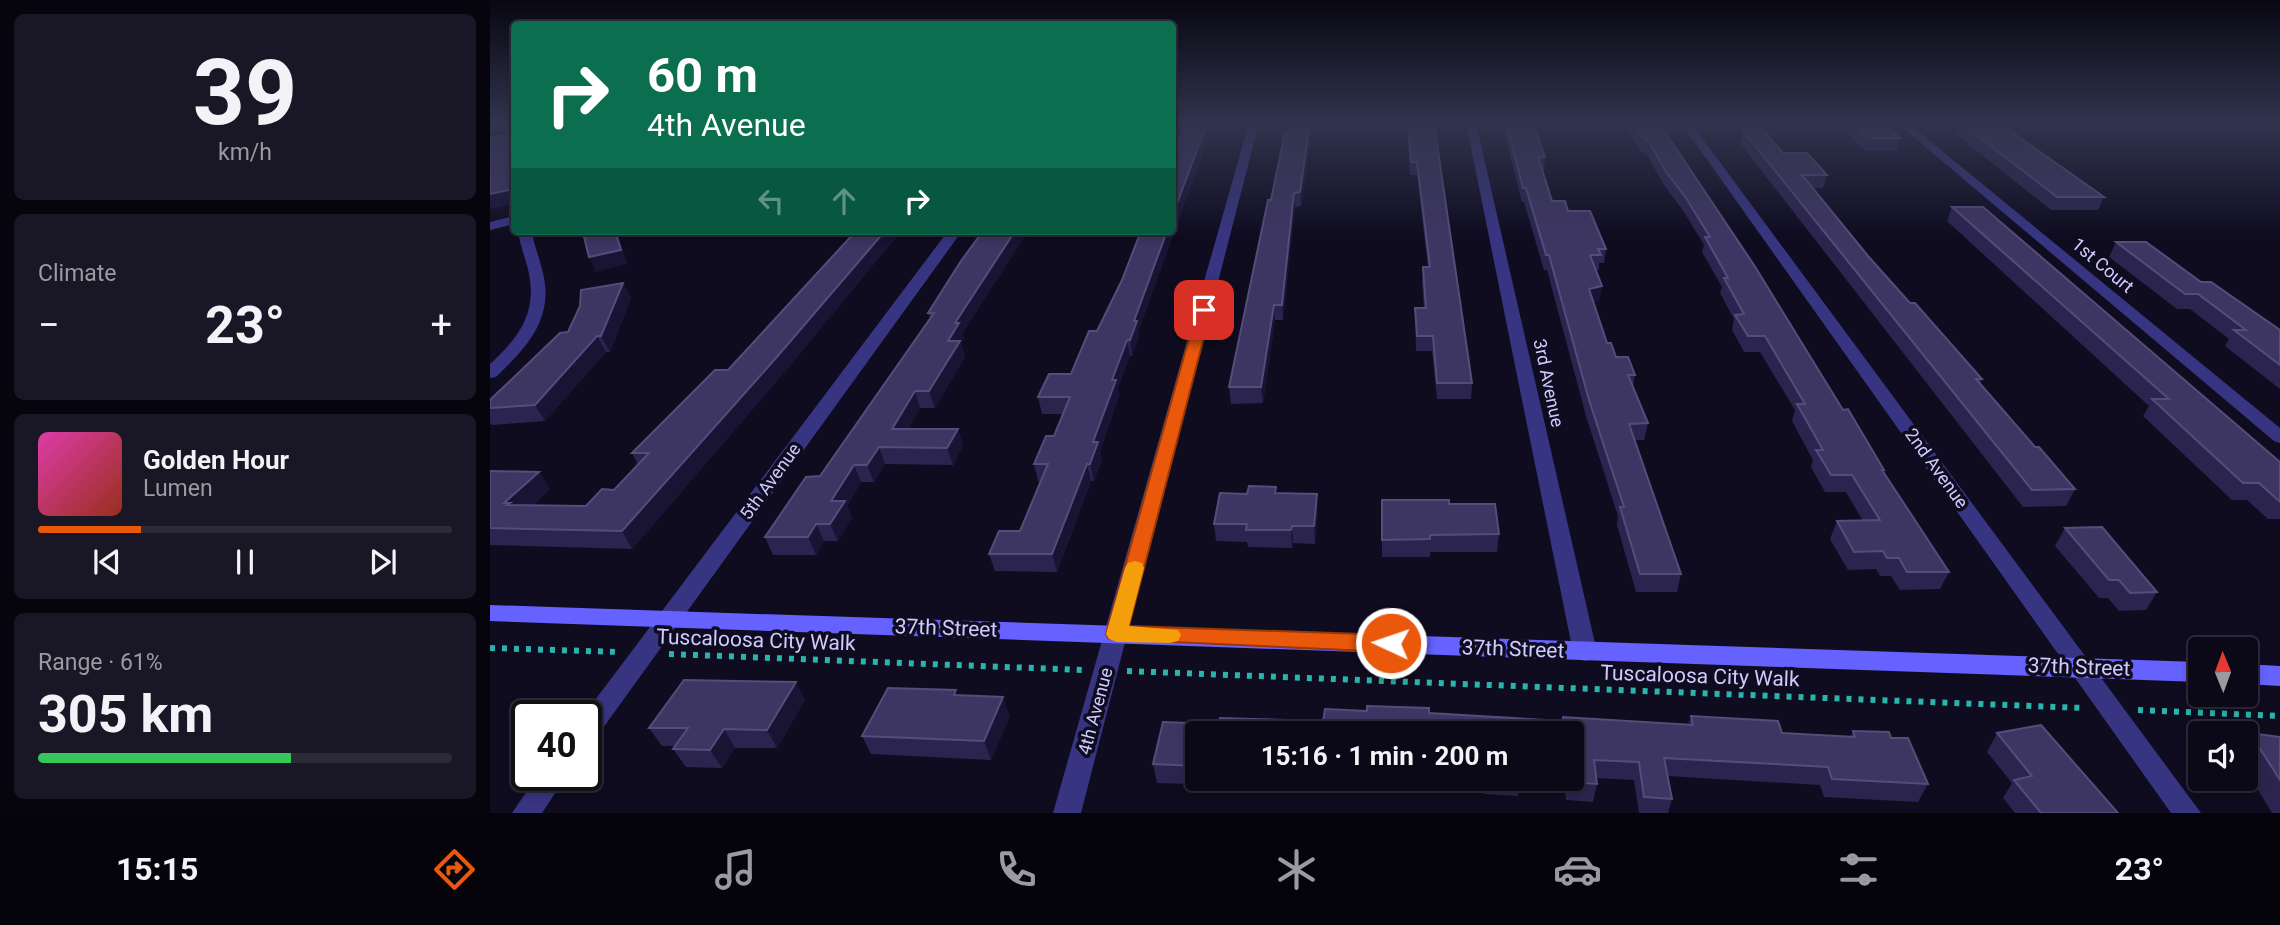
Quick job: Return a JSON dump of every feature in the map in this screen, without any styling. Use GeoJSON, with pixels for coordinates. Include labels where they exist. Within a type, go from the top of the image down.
{"type":"FeatureCollection","features":[{"type":"Feature","properties":{"kind":"street","name":"4th Avenue"},"geometry":{"type":"LineString","coordinates":[[1067,813],[1244,161]]}},
{"type":"Feature","properties":{"kind":"street","name":"3rd Avenue"},"geometry":{"type":"LineString","coordinates":[[1479,161],[1585,652]]}},
{"type":"Feature","properties":{"kind":"street","name":"2nd Avenue"},"geometry":{"type":"LineString","coordinates":[[1714,161],[2187,813]]}},
{"type":"Feature","properties":{"kind":"street","name":"1st Court"},"geometry":{"type":"LineString","coordinates":[[1948,161],[2280,437]]}},
{"type":"Feature","properties":{"kind":"street"},"geometry":{"type":"LineString","coordinates":[[490,226],[511,221]]}},
{"type":"Feature","properties":{"kind":"street"},"geometry":{"type":"LineString","coordinates":[[490,373],[522,341],[537,317],[541,295],[526,235]]}},
{"type":"Feature","properties":{"kind":"street","name":"5th Avenue"},"geometry":{"type":"LineString","coordinates":[[602,710],[952,235]]}},
{"type":"Feature","properties":{"kind":"street","name":"37th Street"},"geometry":{"type":"LineString","coordinates":[[490,613],[2188,671]]}},
{"type":"Feature","properties":{"kind":"street"},"geometry":{"type":"LineString","coordinates":[[2258,675],[2280,676]]}},
{"type":"Feature","properties":{"kind":"street"},"geometry":{"type":"LineString","coordinates":[[526,813],[542,791]]}},
{"type":"Feature","properties":{"kind":"path","name":"Tuscaloosa City Walk"},"geometry":{"type":"LineString","coordinates":[[490,648],[2280,716]]}},
{"type":"Feature","properties":{"kind":"building"},"geometry":{"type":"Polygon","coordinates":[[[490,161],[511,161],[511,190],[490,194],[490,161]]]}},
{"type":"Feature","properties":{"kind":"building"},"geometry":{"type":"Polygon","coordinates":[[[1176,161],[1193,161],[1176,206],[1176,161]]]}},
{"type":"Feature","properties":{"kind":"building"},"geometry":{"type":"Polygon","coordinates":[[[1279,161],[1305,161],[1300,192],[1294,193],[1282,305],[1274,305],[1261,387],[1229,387],[1268,200],[1271,200],[1279,161]]]}},
{"type":"Feature","properties":{"kind":"building"},"geometry":{"type":"Polygon","coordinates":[[[1440,161],[1472,383],[1437,383],[1433,336],[1417,336],[1415,308],[1426,308],[1423,267],[1430,267],[1417,162],[1411,162],[1440,161]]]}},
{"type":"Feature","properties":{"kind":"building"},"geometry":{"type":"Polygon","coordinates":[[[1516,161],[1539,161],[1552,201],[1565,201],[1568,211],[1590,211],[1606,249],[1598,249],[1601,255],[1590,255],[1602,286],[1589,289],[1607,343],[1611,343],[1616,357],[1628,357],[1635,375],[1628,375],[1648,423],[1629,424],[1681,574],[1640,574],[1620,507],[1624,507],[1589,400],[1549,255],[1546,255],[1526,188],[1523,188],[1516,161]]]}},
{"type":"Feature","properties":{"kind":"building"},"geometry":{"type":"Polygon","coordinates":[[[1660,161],[1684,161],[1754,265],[1843,410],[1848,409],[1882,470],[1949,572],[1907,572],[1899,558],[1887,558],[1883,551],[1854,552],[1837,521],[1880,520],[1852,475],[1831,475],[1816,450],[1823,450],[1797,404],[1805,404],[1765,336],[1748,336],[1735,315],[1744,314],[1705,237],[1710,237],[1660,161]]]}},
{"type":"Feature","properties":{"kind":"building"},"geometry":{"type":"Polygon","coordinates":[[[1767,161],[1814,161],[1827,175],[1802,175],[1868,256],[1910,303],[1915,303],[1982,379],[1976,379],[2075,489],[2032,490],[1767,161]]]}},
{"type":"Feature","properties":{"kind":"building"},"geometry":{"type":"Polygon","coordinates":[[[2010,161],[2053,161],[2104,197],[2057,197],[2010,161]]]}},
{"type":"Feature","properties":{"kind":"building"},"geometry":{"type":"Polygon","coordinates":[[[1952,207],[1983,207],[2280,462],[2280,502],[2259,483],[2243,483],[2152,399],[2169,399],[1952,207]]]}},
{"type":"Feature","properties":{"kind":"building"},"geometry":{"type":"Polygon","coordinates":[[[616,235],[621,250],[589,257],[584,237],[616,235]]]}},
{"type":"Feature","properties":{"kind":"building"},"geometry":{"type":"Polygon","coordinates":[[[852,235],[882,235],[622,531],[490,528],[490,471],[539,472],[504,503],[510,503],[507,505],[586,506],[602,489],[614,490],[649,453],[632,453],[715,370],[728,370],[852,235]]]}},
{"type":"Feature","properties":{"kind":"building"},"geometry":{"type":"Polygon","coordinates":[[[980,235],[1012,235],[955,323],[959,323],[948,341],[960,341],[929,391],[915,391],[892,429],[958,429],[947,448],[879,447],[867,465],[854,465],[831,501],[845,501],[830,524],[816,524],[808,537],[765,537],[806,477],[820,476],[934,313],[928,313],[980,235]]]}},
{"type":"Feature","properties":{"kind":"building"},"geometry":{"type":"Polygon","coordinates":[[[1139,235],[1166,235],[1134,321],[1137,321],[1130,340],[1127,340],[1112,380],[1116,380],[1093,442],[1098,442],[1052,554],[989,554],[999,531],[1020,531],[1048,464],[1034,464],[1046,436],[1054,436],[1070,397],[1038,397],[1049,374],[1071,374],[1089,331],[1097,331],[1122,280],[1139,235]]]}},
{"type":"Feature","properties":{"kind":"building"},"geometry":{"type":"Polygon","coordinates":[[[2116,242],[2146,242],[2201,282],[2211,282],[2280,330],[2280,365],[2234,330],[2246,330],[2198,294],[2185,294],[2116,242]]]}},
{"type":"Feature","properties":{"kind":"building"},"geometry":{"type":"Polygon","coordinates":[[[623,283],[601,336],[597,336],[535,405],[490,408],[490,400],[560,333],[568,332],[580,306],[581,290],[623,283]]]}},
{"type":"Feature","properties":{"kind":"building"},"geometry":{"type":"Polygon","coordinates":[[[1249,486],[1276,487],[1275,493],[1317,494],[1314,526],[1292,526],[1291,530],[1246,530],[1247,524],[1214,524],[1220,493],[1247,494],[1249,486]]]}},
{"type":"Feature","properties":{"kind":"building"},"geometry":{"type":"Polygon","coordinates":[[[1382,500],[1449,500],[1449,504],[1495,504],[1499,534],[1430,535],[1430,539],[1382,540],[1382,500]]]}},
{"type":"Feature","properties":{"kind":"building"},"geometry":{"type":"Polygon","coordinates":[[[2102,527],[2157,592],[2130,593],[2119,580],[2109,580],[2065,528],[2102,527]]]}},
{"type":"Feature","properties":{"kind":"building"},"geometry":{"type":"Polygon","coordinates":[[[684,680],[796,682],[767,730],[724,729],[710,750],[673,749],[688,728],[649,728],[684,680]]]}},
{"type":"Feature","properties":{"kind":"building"},"geometry":{"type":"Polygon","coordinates":[[[888,688],[956,690],[954,695],[1003,697],[984,741],[862,736],[888,688]]]}},
{"type":"Feature","properties":{"kind":"building"},"geometry":{"type":"Polygon","coordinates":[[[1367,706],[1429,708],[1429,713],[1563,721],[1323,721],[1325,709],[1367,711],[1367,706]]]}},
{"type":"Feature","properties":{"kind":"building"},"geometry":{"type":"Polygon","coordinates":[[[1691,716],[1778,721],[1782,733],[1855,737],[1853,731],[1889,732],[1891,738],[1908,738],[1928,784],[1832,779],[1828,767],[1664,758],[1672,799],[1644,797],[1639,762],[1594,760],[1597,784],[1584,783],[1584,721],[1563,721],[1563,717],[1693,725],[1691,716]]]}},
{"type":"Feature","properties":{"kind":"building"},"geometry":{"type":"Polygon","coordinates":[[[1220,718],[1323,721],[1219,721],[1220,718]]]}},
{"type":"Feature","properties":{"kind":"building"},"geometry":{"type":"Polygon","coordinates":[[[1163,722],[1185,723],[1185,765],[1153,764],[1163,722]]]}},
{"type":"Feature","properties":{"kind":"building"},"geometry":{"type":"Polygon","coordinates":[[[2041,725],[2118,813],[2041,813],[2014,780],[2032,776],[1997,733],[2041,725]]]}},
{"type":"Feature","properties":{"kind":"building"},"geometry":{"type":"Polygon","coordinates":[[[2258,734],[2280,737],[2280,780],[2258,746],[2258,734]]]}},
{"type":"Feature","properties":{"kind":"slow traffic"},"geometry":{"type":"LineString","coordinates":[[1135,568],[1117,634],[1170,635]]}},
{"type":"Feature","properties":{"kind":"route"},"geometry":{"type":"LineString","coordinates":[[1204,310],[1117,634],[1391,643]]}}]}
